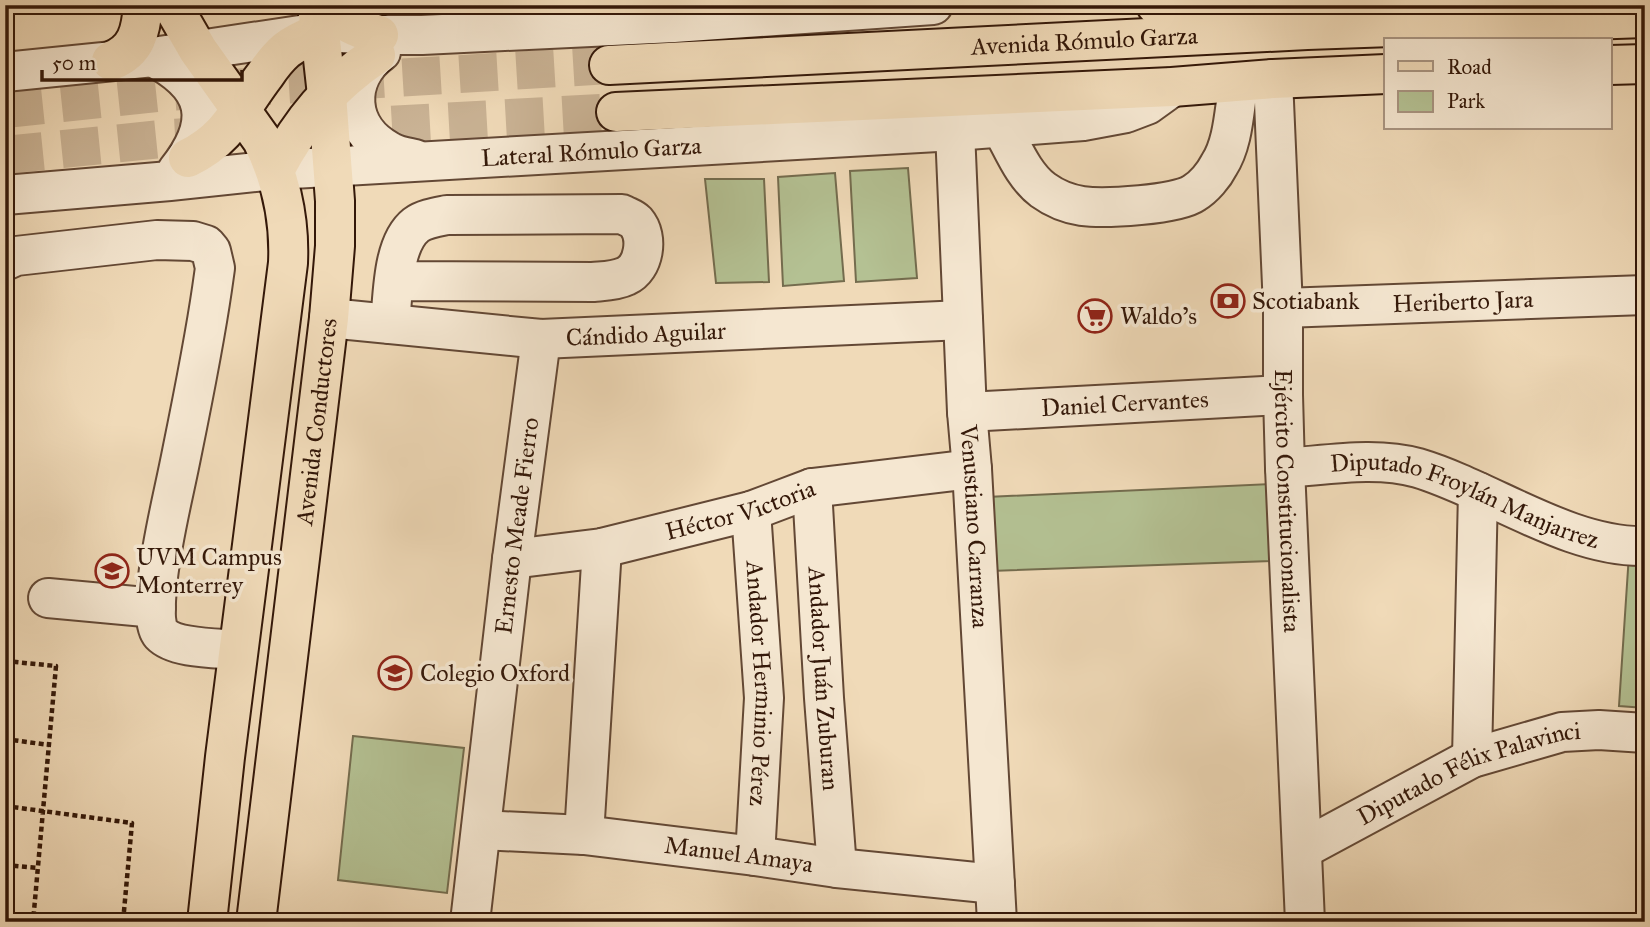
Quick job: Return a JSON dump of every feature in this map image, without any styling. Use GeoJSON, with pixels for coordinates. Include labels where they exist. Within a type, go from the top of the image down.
{"type":"FeatureCollection","features":[{"type":"Feature","properties":{"kind":"main road"},"geometry":{"type":"LineString","coordinates":[[111,61],[122,57],[133,45],[140,28],[143,5]]}},
{"type":"Feature","properties":{"kind":"main road","name":"Avenida Conductores"},"geometry":{"type":"LineString","coordinates":[[172,5],[198,50],[262,140],[275,170],[284,202],[289,243],[207,922]]}},
{"type":"Feature","properties":{"kind":"main road"},"geometry":{"type":"LineString","coordinates":[[1157,5],[1307,30]]}},
{"type":"Feature","properties":{"kind":"main road","name":"Avenida Rómulo Garza"},"geometry":{"type":"LineString","coordinates":[[609,65],[1307,30],[1572,13],[1645,18]]}},
{"type":"Feature","properties":{"kind":"main road"},"geometry":{"type":"LineString","coordinates":[[179,169],[223,135],[285,50],[298,42],[321,14]]}},
{"type":"Feature","properties":{"kind":"main road","name":"Avenida Conductores"},"geometry":{"type":"LineString","coordinates":[[256,922],[329,318],[335,246],[321,14]]}},
{"type":"Feature","properties":{"kind":"main road"},"geometry":{"type":"LineString","coordinates":[[275,170],[297,131],[327,95],[378,45]]}},
{"type":"Feature","properties":{"kind":"main road"},"geometry":{"type":"LineString","coordinates":[[1612,65],[1645,64]]}},
{"type":"Feature","properties":{"kind":"main road","name":"Avenida Rómulo Garza"},"geometry":{"type":"LineString","coordinates":[[615,112],[1172,87],[1384,74]]}},
{"type":"Feature","properties":{"kind":"street"},"geometry":{"type":"LineString","coordinates":[[5,72],[198,50],[321,14],[378,45],[422,35],[639,15],[933,5]]}},
{"type":"Feature","properties":{"kind":"street"},"geometry":{"type":"LineString","coordinates":[[378,45],[358,80],[355,100],[359,120],[365,131],[391,153],[425,161]]}},
{"type":"Feature","properties":{"kind":"street"},"geometry":{"type":"LineString","coordinates":[[153,57],[180,73],[195,91],[200,102],[202,124],[195,145],[179,169]]}},
{"type":"Feature","properties":{"kind":"street"},"geometry":{"type":"LineString","coordinates":[[1001,127],[1032,179],[1043,190],[1059,199],[1083,206],[1171,202],[1193,194],[1220,164],[1256,80]]}},
{"type":"Feature","properties":{"kind":"street","name":"Ejército Constitucionalista"},"geometry":{"type":"LineString","coordinates":[[1256,80],[1283,308],[1285,468],[1305,922]]}},
{"type":"Feature","properties":{"kind":"street","name":"Lateral Rómulo Garza"},"geometry":{"type":"LineString","coordinates":[[6,196],[179,169],[275,170],[954,131],[1083,121],[1126,113],[1147,105],[1172,87]]}},
{"type":"Feature","properties":{"kind":"street","name":"Venustiano Carranza"},"geometry":{"type":"LineString","coordinates":[[954,131],[967,412],[997,922]]}},
{"type":"Feature","properties":{"kind":"street"},"geometry":{"type":"LineString","coordinates":[[390,324],[395,281],[401,249],[416,224],[429,219],[447,215],[622,214],[634,220],[641,230],[643,242],[640,262],[635,270],[626,276],[612,280],[395,281]]}},
{"type":"Feature","properties":{"kind":"street"},"geometry":{"type":"LineString","coordinates":[[5,261],[16,256],[157,240],[193,241],[205,245],[211,251],[215,268],[210,303],[166,528],[158,578],[156,617],[158,630],[171,641],[238,650]]}},
{"type":"Feature","properties":{"kind":"street"},"geometry":{"type":"LineString","coordinates":[[524,338],[549,282]]}},
{"type":"Feature","properties":{"kind":"street","name":"Heriberto Jara"},"geometry":{"type":"LineString","coordinates":[[1283,308],[1645,295]]}},
{"type":"Feature","properties":{"kind":"street","name":"Cándido Aguilar"},"geometry":{"type":"LineString","coordinates":[[329,318],[524,338],[963,320]]}},
{"type":"Feature","properties":{"kind":"street","name":"Ernesto Meade Fierro"},"geometry":{"type":"LineString","coordinates":[[470,922],[512,559],[524,338]]}},
{"type":"Feature","properties":{"kind":"street","name":"Daniel Cervantes"},"geometry":{"type":"LineString","coordinates":[[967,412],[1283,395]]}},
{"type":"Feature","properties":{"kind":"street","name":"Diputado Froylán Manjarrez"},"geometry":{"type":"LineString","coordinates":[[1285,468],[1396,463],[1419,468],[1597,541],[1632,547],[1645,546]]}},
{"type":"Feature","properties":{"kind":"street","name":"Héctor Victoria"},"geometry":{"type":"LineString","coordinates":[[512,559],[602,548],[751,511],[812,488],[972,470]]}},
{"type":"Feature","properties":{"kind":"street","name":"Andador Juán Zuburan"},"geometry":{"type":"LineString","coordinates":[[812,488],[837,868]]}},
{"type":"Feature","properties":{"kind":"street"},"geometry":{"type":"LineString","coordinates":[[1472,758],[1478,492]]}},
{"type":"Feature","properties":{"kind":"street","name":"Andador Herminio Pérez"},"geometry":{"type":"LineString","coordinates":[[751,511],[764,698],[755,856]]}},
{"type":"Feature","properties":{"kind":"street"},"geometry":{"type":"LineString","coordinates":[[584,835],[602,548]]}},
{"type":"Feature","properties":{"kind":"street"},"geometry":{"type":"LineString","coordinates":[[48,598],[156,608]]}},
{"type":"Feature","properties":{"kind":"street"},"geometry":{"type":"LineString","coordinates":[[764,698],[824,698]]}},
{"type":"Feature","properties":{"kind":"street","name":"Diputado Félix Palavinci"},"geometry":{"type":"LineString","coordinates":[[1303,849],[1472,758],[1562,732],[1600,730],[1645,733]]}},
{"type":"Feature","properties":{"kind":"street","name":"Manuel Amaya"},"geometry":{"type":"LineString","coordinates":[[481,830],[584,835],[837,868],[995,884]]}},
{"type":"Feature","properties":{"kind":"path"},"geometry":{"type":"LineString","coordinates":[[5,661],[56,666],[33,922]]}},
{"type":"Feature","properties":{"kind":"path"},"geometry":{"type":"LineString","coordinates":[[5,739],[49,745]]}},
{"type":"Feature","properties":{"kind":"path"},"geometry":{"type":"LineString","coordinates":[[5,806],[132,823],[123,922]]}},
{"type":"Feature","properties":{"kind":"path"},"geometry":{"type":"LineString","coordinates":[[5,865],[38,868]]}},
{"type":"Feature","properties":{"kind":"green space"},"geometry":{"type":"Polygon","coordinates":[[[908,168],[917,278],[856,282],[850,171],[908,168]]]}},
{"type":"Feature","properties":{"kind":"green space"},"geometry":{"type":"Polygon","coordinates":[[[835,173],[844,281],[783,286],[778,177],[835,173]]]}},
{"type":"Feature","properties":{"kind":"green space"},"geometry":{"type":"Polygon","coordinates":[[[705,179],[764,179],[769,282],[716,283],[705,179]]]}},
{"type":"Feature","properties":{"kind":"green space"},"geometry":{"type":"Polygon","coordinates":[[[1271,484],[1271,561],[991,571],[987,497],[1271,484]]]}},
{"type":"Feature","properties":{"kind":"green space"},"geometry":{"type":"Polygon","coordinates":[[[1629,554],[1645,554],[1645,708],[1619,706],[1629,554]]]}},
{"type":"Feature","properties":{"kind":"green space"},"geometry":{"type":"Polygon","coordinates":[[[353,736],[464,748],[447,893],[338,880],[353,736]]]}},
{"type":"Feature","properties":{"kind":"tunnel"},"geometry":{"type":"LineString","coordinates":[[5,109],[166,92],[609,65]]}},
{"type":"Feature","properties":{"kind":"tunnel"},"geometry":{"type":"LineString","coordinates":[[335,128],[616,112]]}},
{"type":"Feature","properties":{"kind":"tunnel"},"geometry":{"type":"LineString","coordinates":[[5,155],[226,135]]}},
{"type":"Feature","properties":{"kind":"place","name":"Scotiabank"},"geometry":{"type":"Point","coordinates":[1228,301]}},
{"type":"Feature","properties":{"kind":"place","name":"Waldo's"},"geometry":{"type":"Point","coordinates":[1095,316]}},
{"type":"Feature","properties":{"kind":"place","name":"UVM Campus Monterrey"},"geometry":{"type":"Point","coordinates":[112,571]}},
{"type":"Feature","properties":{"kind":"place","name":"Colegio Oxford"},"geometry":{"type":"Point","coordinates":[395,673]}}]}
